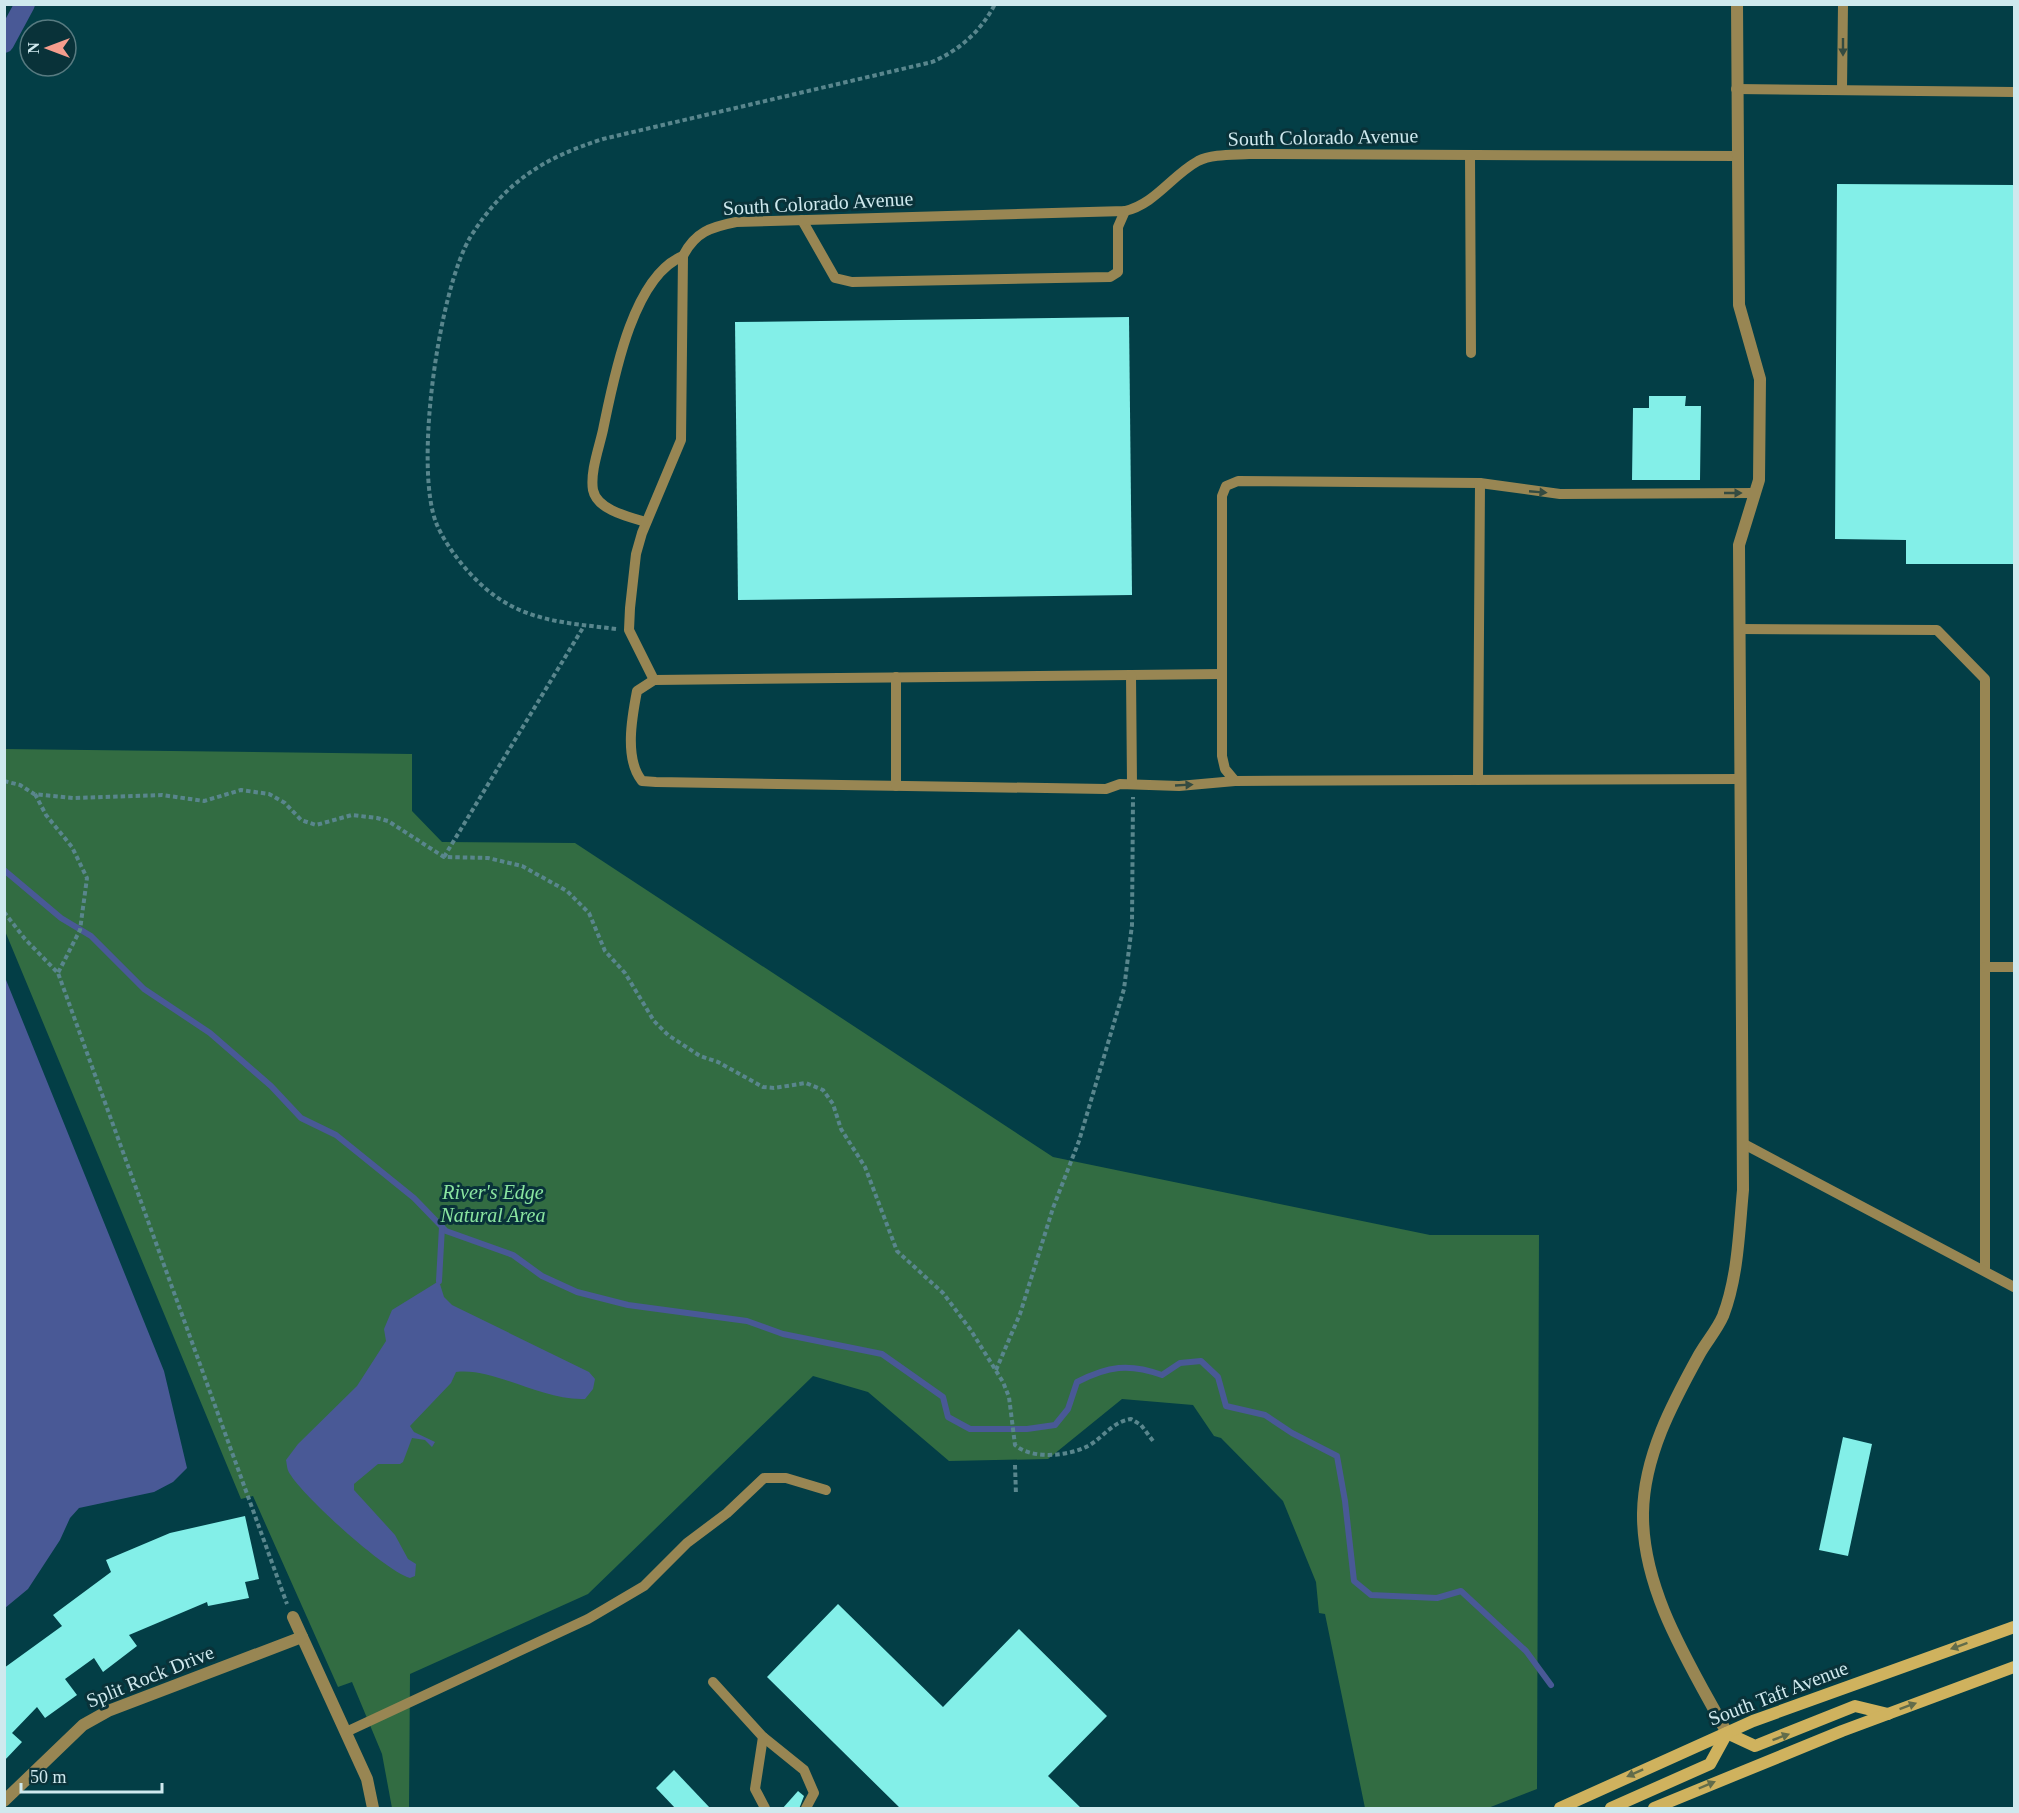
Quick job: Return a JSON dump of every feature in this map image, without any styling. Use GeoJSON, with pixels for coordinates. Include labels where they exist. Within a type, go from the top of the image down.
{"type":"FeatureCollection","features":[{"type":"Feature","properties":{"kind":"main road","name":"South Taft Avenue"},"geometry":{"type":"LineString","coordinates":[[1560,1809],[1727,1733],[2014,1627]]}},
{"type":"Feature","properties":{"kind":"main road"},"geometry":{"type":"LineString","coordinates":[[1654,1809],[1752,1766],[2014,1667]]}},
{"type":"Feature","properties":{"kind":"main road"},"geometry":{"type":"LineString","coordinates":[[1611,1809],[1710,1764],[1727,1733],[1755,1746],[1855,1706],[1888,1714]]}},
{"type":"Feature","properties":{"kind":"street"},"geometry":{"type":"LineString","coordinates":[[1727,1733],[1687,1659],[1657,1593],[1645,1541],[1643,1513],[1656,1443],[1690,1372],[1722,1318],[1736,1260],[1743,1190],[1739,545],[1759,480],[1760,379],[1739,304],[1737,4]]}},
{"type":"Feature","properties":{"kind":"street"},"geometry":{"type":"LineString","coordinates":[[293,1617],[367,1779],[373,1809]]}},
{"type":"Feature","properties":{"kind":"street","name":"Split Rock Drive"},"geometry":{"type":"LineString","coordinates":[[4,1801],[82,1725],[108,1711],[302,1637]]}},
{"type":"Feature","properties":{"kind":"lane"},"geometry":{"type":"LineString","coordinates":[[1842,89],[1843,4]]}},
{"type":"Feature","properties":{"kind":"lane"},"geometry":{"type":"LineString","coordinates":[[1736,88],[2014,92]]}},
{"type":"Feature","properties":{"kind":"lane","name":"South Colorado Avenue"},"geometry":{"type":"LineString","coordinates":[[646,522],[620,514],[603,504],[593,491],[595,468],[618,362],[629,329],[653,280],[670,262],[683,256],[689,244],[709,227],[736,222],[1125,210],[1146,204],[1179,174],[1209,158],[1249,154],[1737,156]]}},
{"type":"Feature","properties":{"kind":"lane"},"geometry":{"type":"LineString","coordinates":[[1470,154],[1471,353]]}},
{"type":"Feature","properties":{"kind":"lane"},"geometry":{"type":"LineString","coordinates":[[802,220],[835,278],[852,282],[1110,277],[1118,272],[1118,226],[1125,210]]}},
{"type":"Feature","properties":{"kind":"lane"},"geometry":{"type":"LineString","coordinates":[[654,680],[629,630],[636,554],[646,522],[681,440],[683,256]]}},
{"type":"Feature","properties":{"kind":"lane"},"geometry":{"type":"LineString","coordinates":[[1235,781],[1225,770],[1222,756],[1222,496],[1226,486],[1238,482],[1480,483],[1560,494],[1755,493]]}},
{"type":"Feature","properties":{"kind":"lane"},"geometry":{"type":"LineString","coordinates":[[1478,780],[1480,483]]}},
{"type":"Feature","properties":{"kind":"lane"},"geometry":{"type":"LineString","coordinates":[[1739,629],[1936,630],[1985,679],[1985,1271]]}},
{"type":"Feature","properties":{"kind":"lane"},"geometry":{"type":"LineString","coordinates":[[1222,674],[654,680],[637,692],[633,714],[634,771],[642,781],[1106,789],[1120,784],[1179,786],[1235,781],[1740,779]]}},
{"type":"Feature","properties":{"kind":"lane"},"geometry":{"type":"LineString","coordinates":[[1131,675],[1132,784]]}},
{"type":"Feature","properties":{"kind":"lane"},"geometry":{"type":"LineString","coordinates":[[896,677],[896,786]]}},
{"type":"Feature","properties":{"kind":"lane"},"geometry":{"type":"LineString","coordinates":[[1985,968],[2014,967]]}},
{"type":"Feature","properties":{"kind":"lane"},"geometry":{"type":"LineString","coordinates":[[1742,1143],[2014,1287]]}},
{"type":"Feature","properties":{"kind":"lane"},"geometry":{"type":"LineString","coordinates":[[346,1732],[588,1619],[644,1586],[687,1543],[726,1513],[764,1478],[786,1478],[826,1490]]}},
{"type":"Feature","properties":{"kind":"lane"},"geometry":{"type":"LineString","coordinates":[[713,1682],[763,1737],[804,1770],[814,1793],[806,1809]]}},
{"type":"Feature","properties":{"kind":"lane"},"geometry":{"type":"LineString","coordinates":[[763,1737],[755,1788],[765,1809]]}},
{"type":"Feature","properties":{"kind":"path"},"geometry":{"type":"LineString","coordinates":[[629,630],[584,626],[530,614],[505,603],[488,590],[450,546],[438,525],[427,479],[429,424],[440,345],[453,281],[470,238],[503,195],[520,178],[568,150],[603,139],[932,63],[949,55],[966,42],[981,26],[995,4]]}},
{"type":"Feature","properties":{"kind":"path"},"geometry":{"type":"LineString","coordinates":[[444,857],[584,626]]}},
{"type":"Feature","properties":{"kind":"path"},"geometry":{"type":"LineString","coordinates":[[4,781],[20,785],[34,794],[73,798],[162,795],[204,801],[230,792],[253,791],[276,795],[301,820],[316,825],[352,815],[388,821],[444,857],[488,858],[522,866],[567,891],[589,913],[605,951],[625,973],[654,1021],[684,1047],[763,1087],[774,1088],[806,1083],[823,1090],[833,1104],[841,1129],[851,1148],[865,1167],[897,1251],[913,1269],[930,1279],[943,1293],[970,1329],[996,1370],[1009,1397],[1016,1445],[1034,1454],[1073,1452],[1096,1441],[1117,1422],[1131,1419],[1141,1425],[1153,1441]]}},
{"type":"Feature","properties":{"kind":"path"},"geometry":{"type":"LineString","coordinates":[[996,1370],[1020,1314],[1053,1208],[1079,1141],[1124,989],[1132,925],[1132,784]]}},
{"type":"Feature","properties":{"kind":"path"},"geometry":{"type":"LineString","coordinates":[[34,794],[46,815],[72,847],[87,878],[80,930],[58,973]]}},
{"type":"Feature","properties":{"kind":"path"},"geometry":{"type":"LineString","coordinates":[[4,912],[25,939],[58,973],[293,1617]]}},
{"type":"Feature","properties":{"kind":"path"},"geometry":{"type":"LineString","coordinates":[[1015,1465],[1016,1495]]}},
{"type":"Feature","properties":{"kind":"green space","name":"River's Edge Natural Area"},"geometry":{"type":"Polygon","coordinates":[[[4,749],[412,754],[412,811],[442,842],[575,843],[1053,1157],[1430,1235],[1539,1235],[1537,1789],[1488,1808],[1365,1808],[1325,1614],[1319,1613],[1316,1582],[1283,1501],[1221,1438],[1214,1436],[1193,1405],[1122,1399],[1048,1459],[949,1461],[868,1392],[813,1376],[588,1594],[410,1674],[409,1808],[392,1808],[382,1754],[352,1682],[338,1687],[253,1496],[241,1499],[5,931],[4,749]]]}},
{"type":"Feature","properties":{"kind":"water"},"geometry":{"type":"Polygon","coordinates":[[[4,975],[164,1371],[187,1468],[173,1482],[154,1492],[79,1508],[70,1518],[60,1540],[28,1589],[5,1608],[4,975]]]}},
{"type":"Feature","properties":{"kind":"water"},"geometry":{"type":"Polygon","coordinates":[[[439,1281],[444,1297],[452,1305],[589,1372],[595,1379],[593,1389],[585,1399],[552,1395],[486,1374],[456,1372],[451,1383],[410,1426],[414,1432],[435,1442],[432,1447],[425,1440],[412,1438],[403,1462],[378,1464],[354,1484],[354,1490],[395,1535],[408,1559],[416,1564],[415,1576],[410,1578],[365,1548],[311,1499],[290,1474],[286,1460],[298,1444],[357,1386],[386,1341],[384,1329],[392,1310],[439,1281]]]}},
{"type":"Feature","properties":{"kind":"building"},"geometry":{"type":"Polygon","coordinates":[[[1837,184],[2014,185],[2014,564],[1906,564],[1906,540],[1835,539],[1837,184]]]}},
{"type":"Feature","properties":{"kind":"building"},"geometry":{"type":"Polygon","coordinates":[[[1129,317],[1132,595],[738,600],[735,322],[1129,317]]]}},
{"type":"Feature","properties":{"kind":"building"},"geometry":{"type":"Polygon","coordinates":[[[1649,396],[1686,396],[1685,406],[1701,406],[1700,480],[1632,480],[1633,408],[1649,408],[1649,396]]]}},
{"type":"Feature","properties":{"kind":"building"},"geometry":{"type":"Polygon","coordinates":[[[1843,1437],[1872,1444],[1848,1556],[1819,1550],[1843,1437]]]}},
{"type":"Feature","properties":{"kind":"building"},"geometry":{"type":"Polygon","coordinates":[[[245,1516],[259,1579],[245,1582],[249,1598],[208,1606],[207,1602],[129,1635],[137,1646],[103,1672],[94,1658],[65,1679],[77,1695],[45,1718],[37,1707],[12,1733],[22,1742],[4,1761],[4,1668],[62,1626],[53,1615],[111,1572],[106,1560],[170,1533],[245,1516]]]}},
{"type":"Feature","properties":{"kind":"building"},"geometry":{"type":"Polygon","coordinates":[[[838,1604],[943,1707],[1019,1629],[1107,1716],[1048,1776],[1082,1809],[901,1809],[767,1677],[838,1604]]]}},
{"type":"Feature","properties":{"kind":"building"},"geometry":{"type":"Polygon","coordinates":[[[674,1770],[711,1809],[676,1809],[656,1788],[674,1770]]]}},
{"type":"Feature","properties":{"kind":"building"},"geometry":{"type":"Polygon","coordinates":[[[798,1791],[804,1796],[799,1809],[782,1809],[798,1791]]]}},
{"type":"Feature","properties":{"kind":"waterway"},"geometry":{"type":"LineString","coordinates":[[4,43],[25,4]]}},
{"type":"Feature","properties":{"kind":"waterway"},"geometry":{"type":"LineString","coordinates":[[4,870],[61,918],[91,936],[144,989],[210,1033],[271,1086],[301,1118],[336,1135],[414,1198],[446,1231],[513,1255],[542,1276],[577,1292],[628,1305],[747,1321],[783,1334],[882,1354],[943,1397],[948,1417],[970,1429],[1027,1429],[1055,1425],[1068,1409],[1077,1382],[1099,1372],[1129,1368],[1162,1375],[1180,1363],[1201,1361],[1218,1377],[1226,1406],[1265,1415],[1292,1433],[1337,1456],[1345,1501],[1354,1581],[1371,1595],[1437,1598],[1461,1591],[1526,1651],[1551,1685]]}},
{"type":"Feature","properties":{"kind":"waterway"},"geometry":{"type":"LineString","coordinates":[[439,1281],[442,1227]]}}]}
